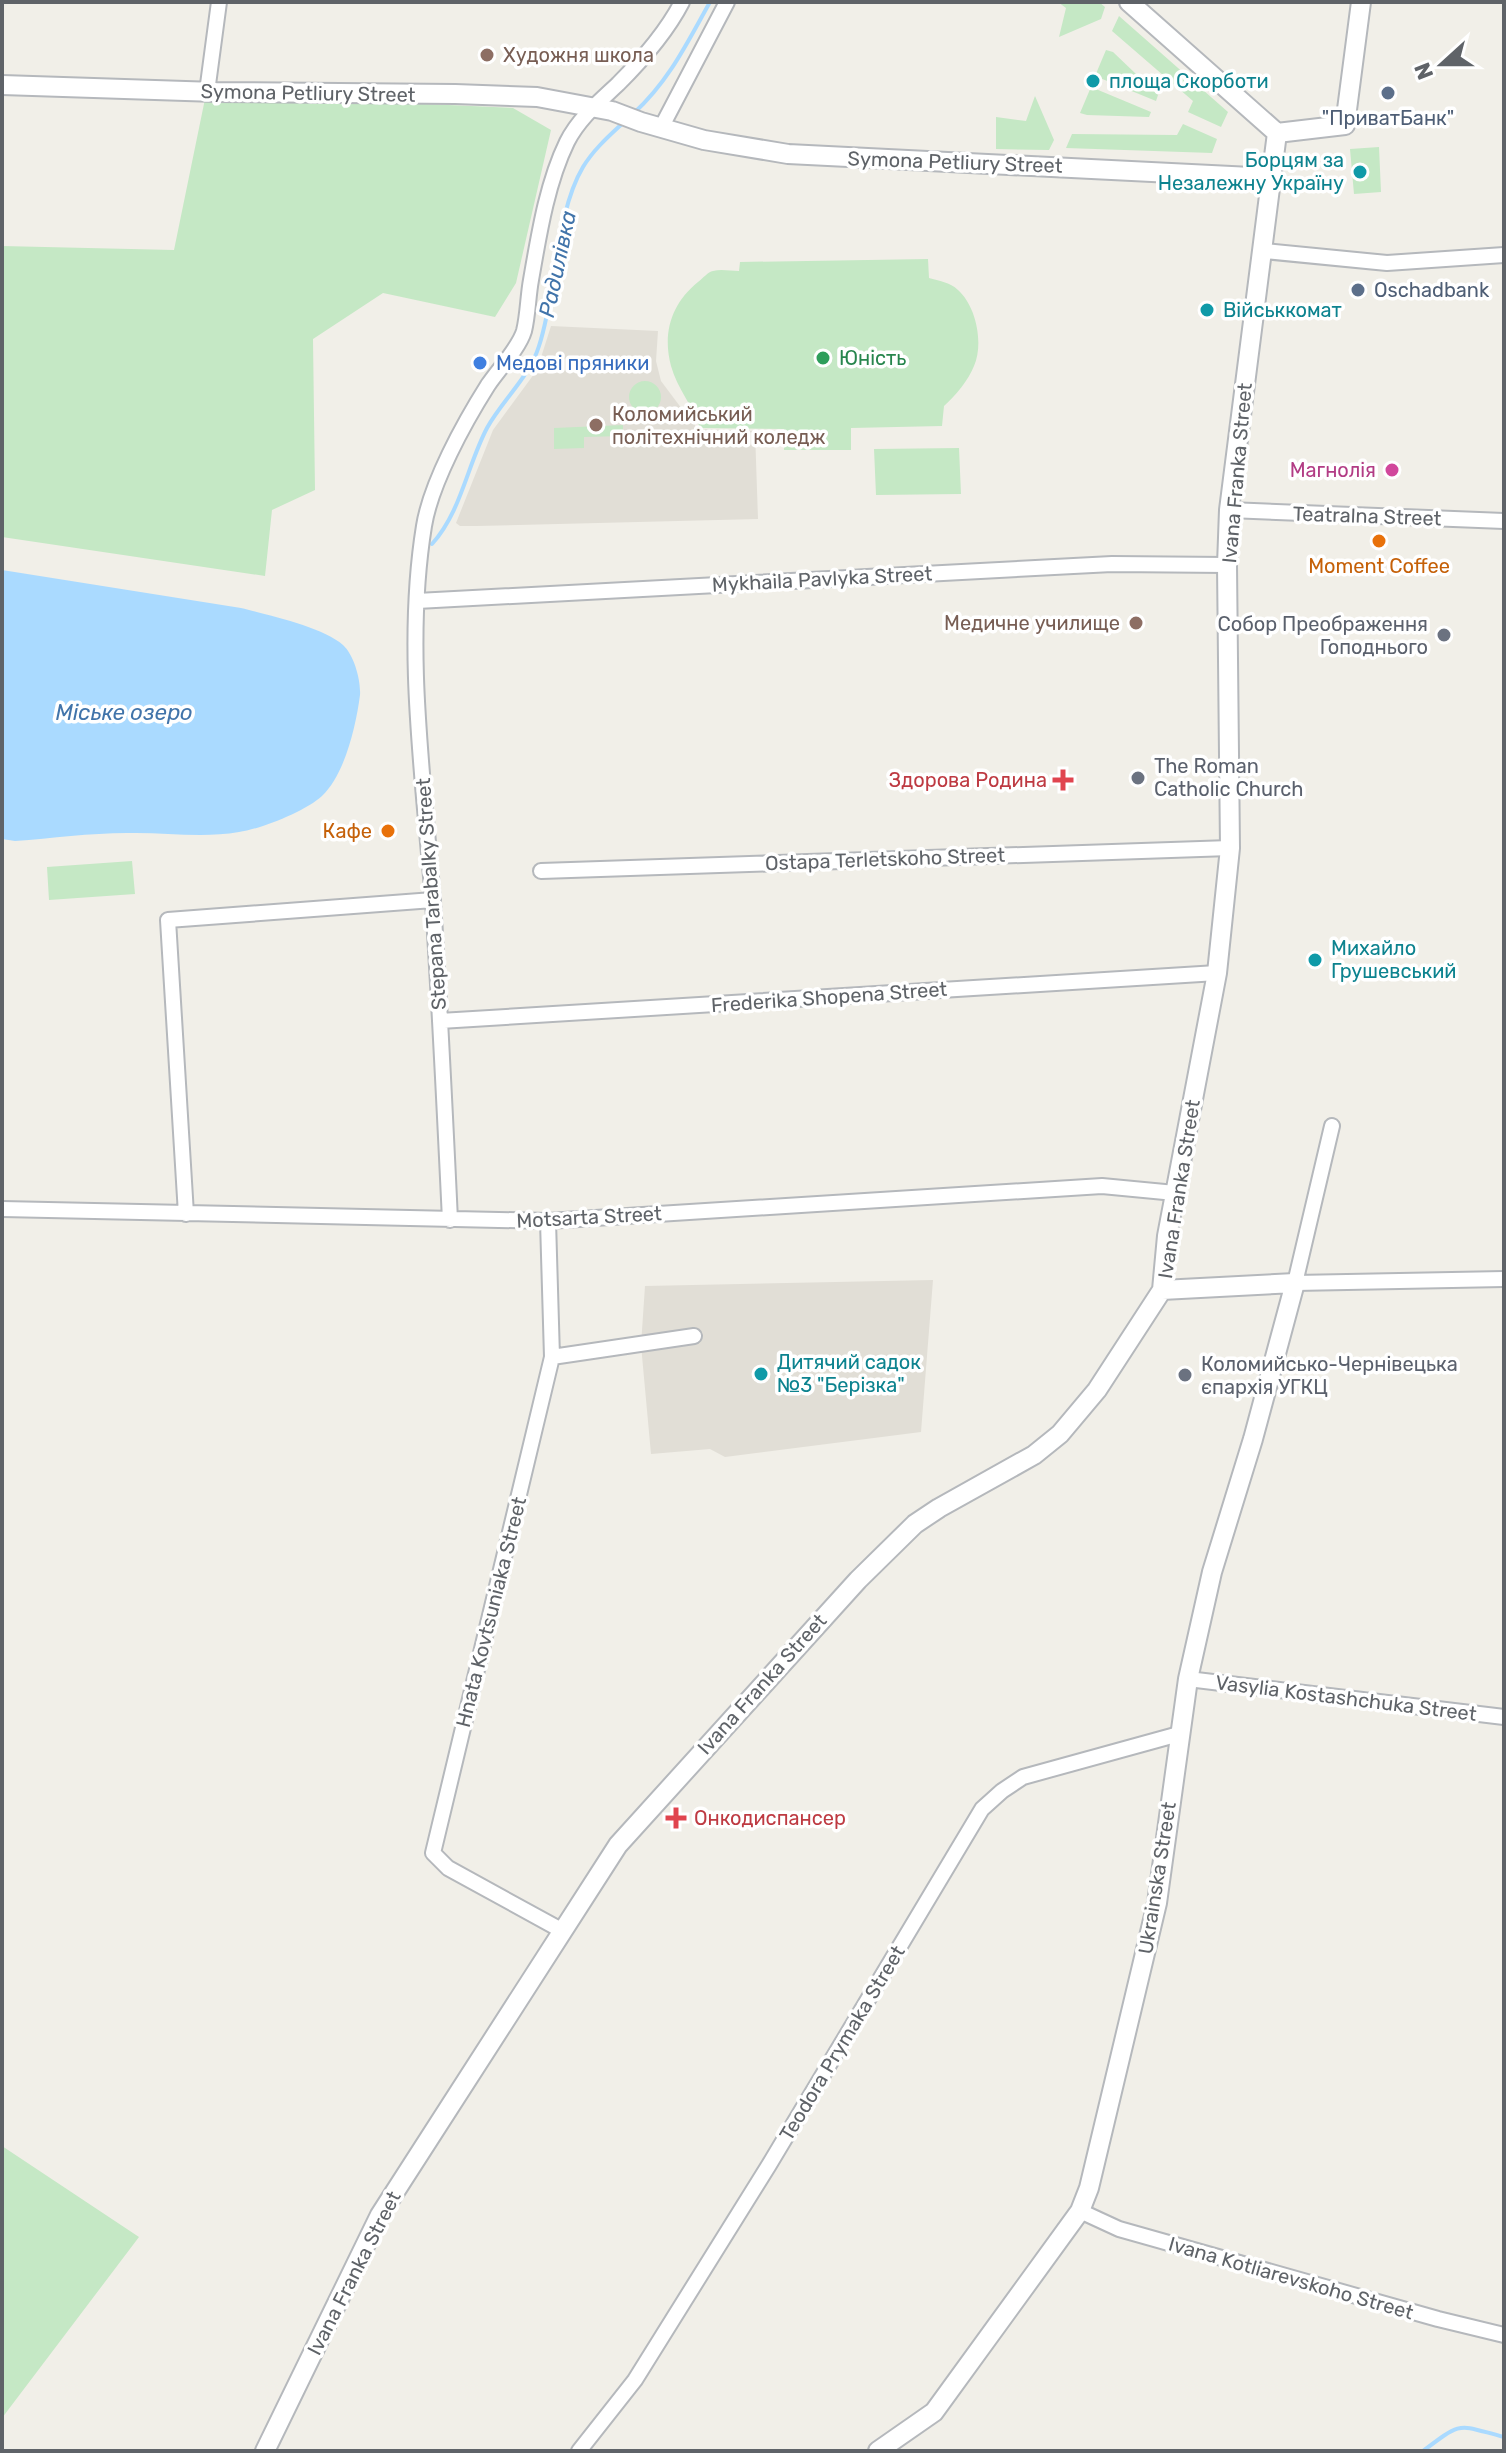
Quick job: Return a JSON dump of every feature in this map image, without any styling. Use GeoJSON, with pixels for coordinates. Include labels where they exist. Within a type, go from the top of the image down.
{"type":"FeatureCollection","features":[{"type":"Feature","properties":{"kind":"street"},"geometry":{"type":"LineString","coordinates":[[207,92],[219,2]]}},
{"type":"Feature","properties":{"kind":"street"},"geometry":{"type":"LineString","coordinates":[[592,109],[637,65],[669,26],[682,2]]}},
{"type":"Feature","properties":{"kind":"street"},"geometry":{"type":"LineString","coordinates":[[661,128],[727,2]]}},
{"type":"Feature","properties":{"kind":"street"},"geometry":{"type":"LineString","coordinates":[[1129,2],[1277,133],[1345,125],[1361,2]]}},
{"type":"Feature","properties":{"kind":"street","name":"Symona Petliury Street"},"geometry":{"type":"LineString","coordinates":[[2,85],[207,92],[537,97],[612,111],[704,140],[788,154],[1272,178]]}},
{"type":"Feature","properties":{"kind":"street","name":"Stepana Tarabalky Street"},"geometry":{"type":"LineString","coordinates":[[450,1220],[416,635],[424,526],[435,489],[463,430],[523,334],[531,279],[557,168],[572,133],[592,109]]}},
{"type":"Feature","properties":{"kind":"street","name":"Ivana Franka Street"},"geometry":{"type":"LineString","coordinates":[[265,2451],[380,2215],[625,1835],[858,1580],[928,1514],[1040,1451],[1073,1420],[1097,1390],[1162,1290],[1167,1236],[1217,973],[1230,848],[1229,510],[1277,133]]}},
{"type":"Feature","properties":{"kind":"street"},"geometry":{"type":"LineString","coordinates":[[1264,251],[1387,263],[1504,255]]}},
{"type":"Feature","properties":{"kind":"street","name":"Teatralna Street"},"geometry":{"type":"LineString","coordinates":[[1229,510],[1504,521]]}},
{"type":"Feature","properties":{"kind":"street","name":"Mykhaila Pavlyka Street"},"geometry":{"type":"LineString","coordinates":[[417,601],[1112,564],[1227,565]]}},
{"type":"Feature","properties":{"kind":"street","name":"Ostapa Terletskoho Street"},"geometry":{"type":"LineString","coordinates":[[541,871],[1230,848]]}},
{"type":"Feature","properties":{"kind":"street"},"geometry":{"type":"LineString","coordinates":[[186,1214],[168,920],[433,900]]}},
{"type":"Feature","properties":{"kind":"street","name":"Frederika Shopena Street"},"geometry":{"type":"LineString","coordinates":[[440,1021],[1217,973]]}},
{"type":"Feature","properties":{"kind":"street"},"geometry":{"type":"LineString","coordinates":[[1295,1283],[1332,1126]]}},
{"type":"Feature","properties":{"kind":"street","name":"Motsarta Street"},"geometry":{"type":"LineString","coordinates":[[2,1209],[548,1221],[1102,1186],[1175,1193]]}},
{"type":"Feature","properties":{"kind":"street","name":"Hnata Kovtsuniaka Street"},"geometry":{"type":"LineString","coordinates":[[548,1221],[552,1357],[433,1853],[448,1868],[561,1930]]}},
{"type":"Feature","properties":{"kind":"street"},"geometry":{"type":"LineString","coordinates":[[1162,1290],[1295,1283],[1504,1279]]}},
{"type":"Feature","properties":{"kind":"street","name":"Ukrainska Street"},"geometry":{"type":"LineString","coordinates":[[878,2451],[934,2412],[1080,2211],[1089,2188],[1157,1903],[1188,1679],[1212,1572],[1253,1439],[1295,1283]]}},
{"type":"Feature","properties":{"kind":"street"},"geometry":{"type":"LineString","coordinates":[[552,1357],[694,1336]]}},
{"type":"Feature","properties":{"kind":"street","name":"Vasylia Kostashchuka Street"},"geometry":{"type":"LineString","coordinates":[[1188,1679],[1504,1717]]}},
{"type":"Feature","properties":{"kind":"street","name":"Teodora Prymaka Street"},"geometry":{"type":"LineString","coordinates":[[579,2451],[635,2380],[769,2165],[982,1809],[1023,1777],[1179,1734]]}},
{"type":"Feature","properties":{"kind":"street","name":"Ivana Kotliarevskoho Street"},"geometry":{"type":"LineString","coordinates":[[1080,2211],[1119,2229],[1504,2335]]}},
{"type":"Feature","properties":{"kind":"shaded area","name":"Коломийський політехнічний коледж"},"geometry":{"type":"Polygon","coordinates":[[[551,326],[658,331],[656,361],[661,381],[682,409],[688,408],[695,420],[695,429],[755,431],[758,519],[476,526],[456,523],[493,430],[537,370],[551,326]]]}},
{"type":"Feature","properties":{"kind":"shaded area"},"geometry":{"type":"Polygon","coordinates":[[[933,1280],[921,1432],[725,1457],[710,1449],[651,1454],[641,1345],[645,1286],[933,1280]]]}},
{"type":"Feature","properties":{"kind":"green space"},"geometry":{"type":"Polygon","coordinates":[[[1058,2],[1099,2],[1105,7],[1101,19],[1059,37],[1066,8],[1058,2]]]}},
{"type":"Feature","properties":{"kind":"green space"},"geometry":{"type":"Polygon","coordinates":[[[1119,16],[1228,112],[1221,127],[1188,112],[1193,101],[1112,31],[1119,16]]]}},
{"type":"Feature","properties":{"kind":"green space"},"geometry":{"type":"Polygon","coordinates":[[[1106,50],[1113,52],[1158,95],[1156,101],[1095,76],[1106,50]]]}},
{"type":"Feature","properties":{"kind":"green space"},"geometry":{"type":"Polygon","coordinates":[[[1091,87],[1151,112],[1149,117],[1080,113],[1091,87]]]}},
{"type":"Feature","properties":{"kind":"green space"},"geometry":{"type":"Polygon","coordinates":[[[206,94],[513,108],[551,130],[516,283],[495,317],[383,293],[313,339],[315,490],[272,510],[265,576],[2,537],[2,246],[174,250],[206,94]]]}},
{"type":"Feature","properties":{"kind":"green space"},"geometry":{"type":"Polygon","coordinates":[[[1035,96],[1054,140],[1049,150],[996,149],[996,117],[1026,121],[1035,96]]]}},
{"type":"Feature","properties":{"kind":"green space"},"geometry":{"type":"Polygon","coordinates":[[[1183,124],[1217,139],[1212,153],[1066,148],[1072,134],[1177,135],[1183,124]]]}},
{"type":"Feature","properties":{"kind":"green space"},"geometry":{"type":"Polygon","coordinates":[[[1379,147],[1381,192],[1354,194],[1350,149],[1379,147]]]}},
{"type":"Feature","properties":{"kind":"green space","name":"Юність"},"geometry":{"type":"Polygon","coordinates":[[[928,259],[929,278],[952,285],[970,305],[978,336],[974,366],[961,388],[944,406],[942,426],[851,428],[851,450],[784,450],[784,429],[700,428],[671,366],[668,341],[671,319],[676,309],[689,290],[707,274],[716,270],[739,271],[740,262],[928,259]]]}},
{"type":"Feature","properties":{"kind":"green space"},"geometry":{"type":"Polygon","coordinates":[[[645,381],[656,386],[661,397],[656,408],[645,413],[634,408],[629,397],[634,386],[645,381]]]}},
{"type":"Feature","properties":{"kind":"green space"},"geometry":{"type":"Polygon","coordinates":[[[623,425],[623,436],[584,437],[584,448],[554,449],[554,428],[623,425]]]}},
{"type":"Feature","properties":{"kind":"green space"},"geometry":{"type":"Polygon","coordinates":[[[959,448],[961,494],[876,495],[874,449],[959,448]]]}},
{"type":"Feature","properties":{"kind":"green space"},"geometry":{"type":"Polygon","coordinates":[[[132,861],[135,894],[49,900],[47,867],[132,861]]]}},
{"type":"Feature","properties":{"kind":"green space"},"geometry":{"type":"Polygon","coordinates":[[[2,2146],[139,2237],[2,2418],[2,2146]]]}},
{"type":"Feature","properties":{"kind":"water","name":"Міське озеро"},"geometry":{"type":"Polygon","coordinates":[[[2,570],[241,608],[295,622],[334,639],[347,649],[353,661],[360,695],[348,749],[330,787],[315,802],[295,813],[239,832],[200,835],[121,833],[15,841],[2,839],[2,570]]]}},
{"type":"Feature","properties":{"kind":"waterway","name":"Радилівка"},"geometry":{"type":"LineString","coordinates":[[634,113],[667,75],[710,2]]}},
{"type":"Feature","properties":{"kind":"waterway","name":"Радилівка"},"geometry":{"type":"LineString","coordinates":[[432,544],[450,518],[487,428],[535,358],[545,325],[562,230],[574,186],[592,154],[624,122]]}},
{"type":"Feature","properties":{"kind":"waterway"},"geometry":{"type":"LineString","coordinates":[[1423,2451],[1446,2434],[1461,2428],[1504,2437]]}},
{"type":"Feature","properties":{"kind":"place","name":"Художня школа"},"geometry":{"type":"Point","coordinates":[487,55]}},
{"type":"Feature","properties":{"kind":"place","name":"площа Скорботи"},"geometry":{"type":"Point","coordinates":[1093,81]}},
{"type":"Feature","properties":{"kind":"place","name":"\"ПриватБанк\""},"geometry":{"type":"Point","coordinates":[1388,93]}},
{"type":"Feature","properties":{"kind":"place","name":"Борцям за Незалежну Україну"},"geometry":{"type":"Point","coordinates":[1360,172]}},
{"type":"Feature","properties":{"kind":"place","name":"Oschadbank"},"geometry":{"type":"Point","coordinates":[1358,290]}},
{"type":"Feature","properties":{"kind":"place","name":"Військкомат"},"geometry":{"type":"Point","coordinates":[1207,310]}},
{"type":"Feature","properties":{"kind":"place","name":"Юність"},"geometry":{"type":"Point","coordinates":[823,358]}},
{"type":"Feature","properties":{"kind":"place","name":"Медові пряники"},"geometry":{"type":"Point","coordinates":[480,363]}},
{"type":"Feature","properties":{"kind":"place","name":"Коломийський політехнічний коледж"},"geometry":{"type":"Point","coordinates":[596,425]}},
{"type":"Feature","properties":{"kind":"place","name":"Магнолія"},"geometry":{"type":"Point","coordinates":[1392,470]}},
{"type":"Feature","properties":{"kind":"place","name":"Moment Coffee"},"geometry":{"type":"Point","coordinates":[1379,541]}},
{"type":"Feature","properties":{"kind":"place","name":"Медичне училище"},"geometry":{"type":"Point","coordinates":[1136,623]}},
{"type":"Feature","properties":{"kind":"place","name":"Собор Преображення Гоподнього"},"geometry":{"type":"Point","coordinates":[1444,635]}},
{"type":"Feature","properties":{"kind":"place","name":"The Roman Catholic Church"},"geometry":{"type":"Point","coordinates":[1138,778]}},
{"type":"Feature","properties":{"kind":"place","name":"Здорова Родина"},"geometry":{"type":"Point","coordinates":[1063,780]}},
{"type":"Feature","properties":{"kind":"place","name":"Кафе"},"geometry":{"type":"Point","coordinates":[388,831]}},
{"type":"Feature","properties":{"kind":"place","name":"Михайло Грушевський"},"geometry":{"type":"Point","coordinates":[1315,960]}},
{"type":"Feature","properties":{"kind":"place","name":"Дитячий садок №3 \"Берізка\""},"geometry":{"type":"Point","coordinates":[761,1374]}},
{"type":"Feature","properties":{"kind":"place","name":"Коломийсько-Чернівецька єпархія УГКЦ"},"geometry":{"type":"Point","coordinates":[1185,1375]}},
{"type":"Feature","properties":{"kind":"place","name":"Онкодиспансер"},"geometry":{"type":"Point","coordinates":[676,1818]}}]}
